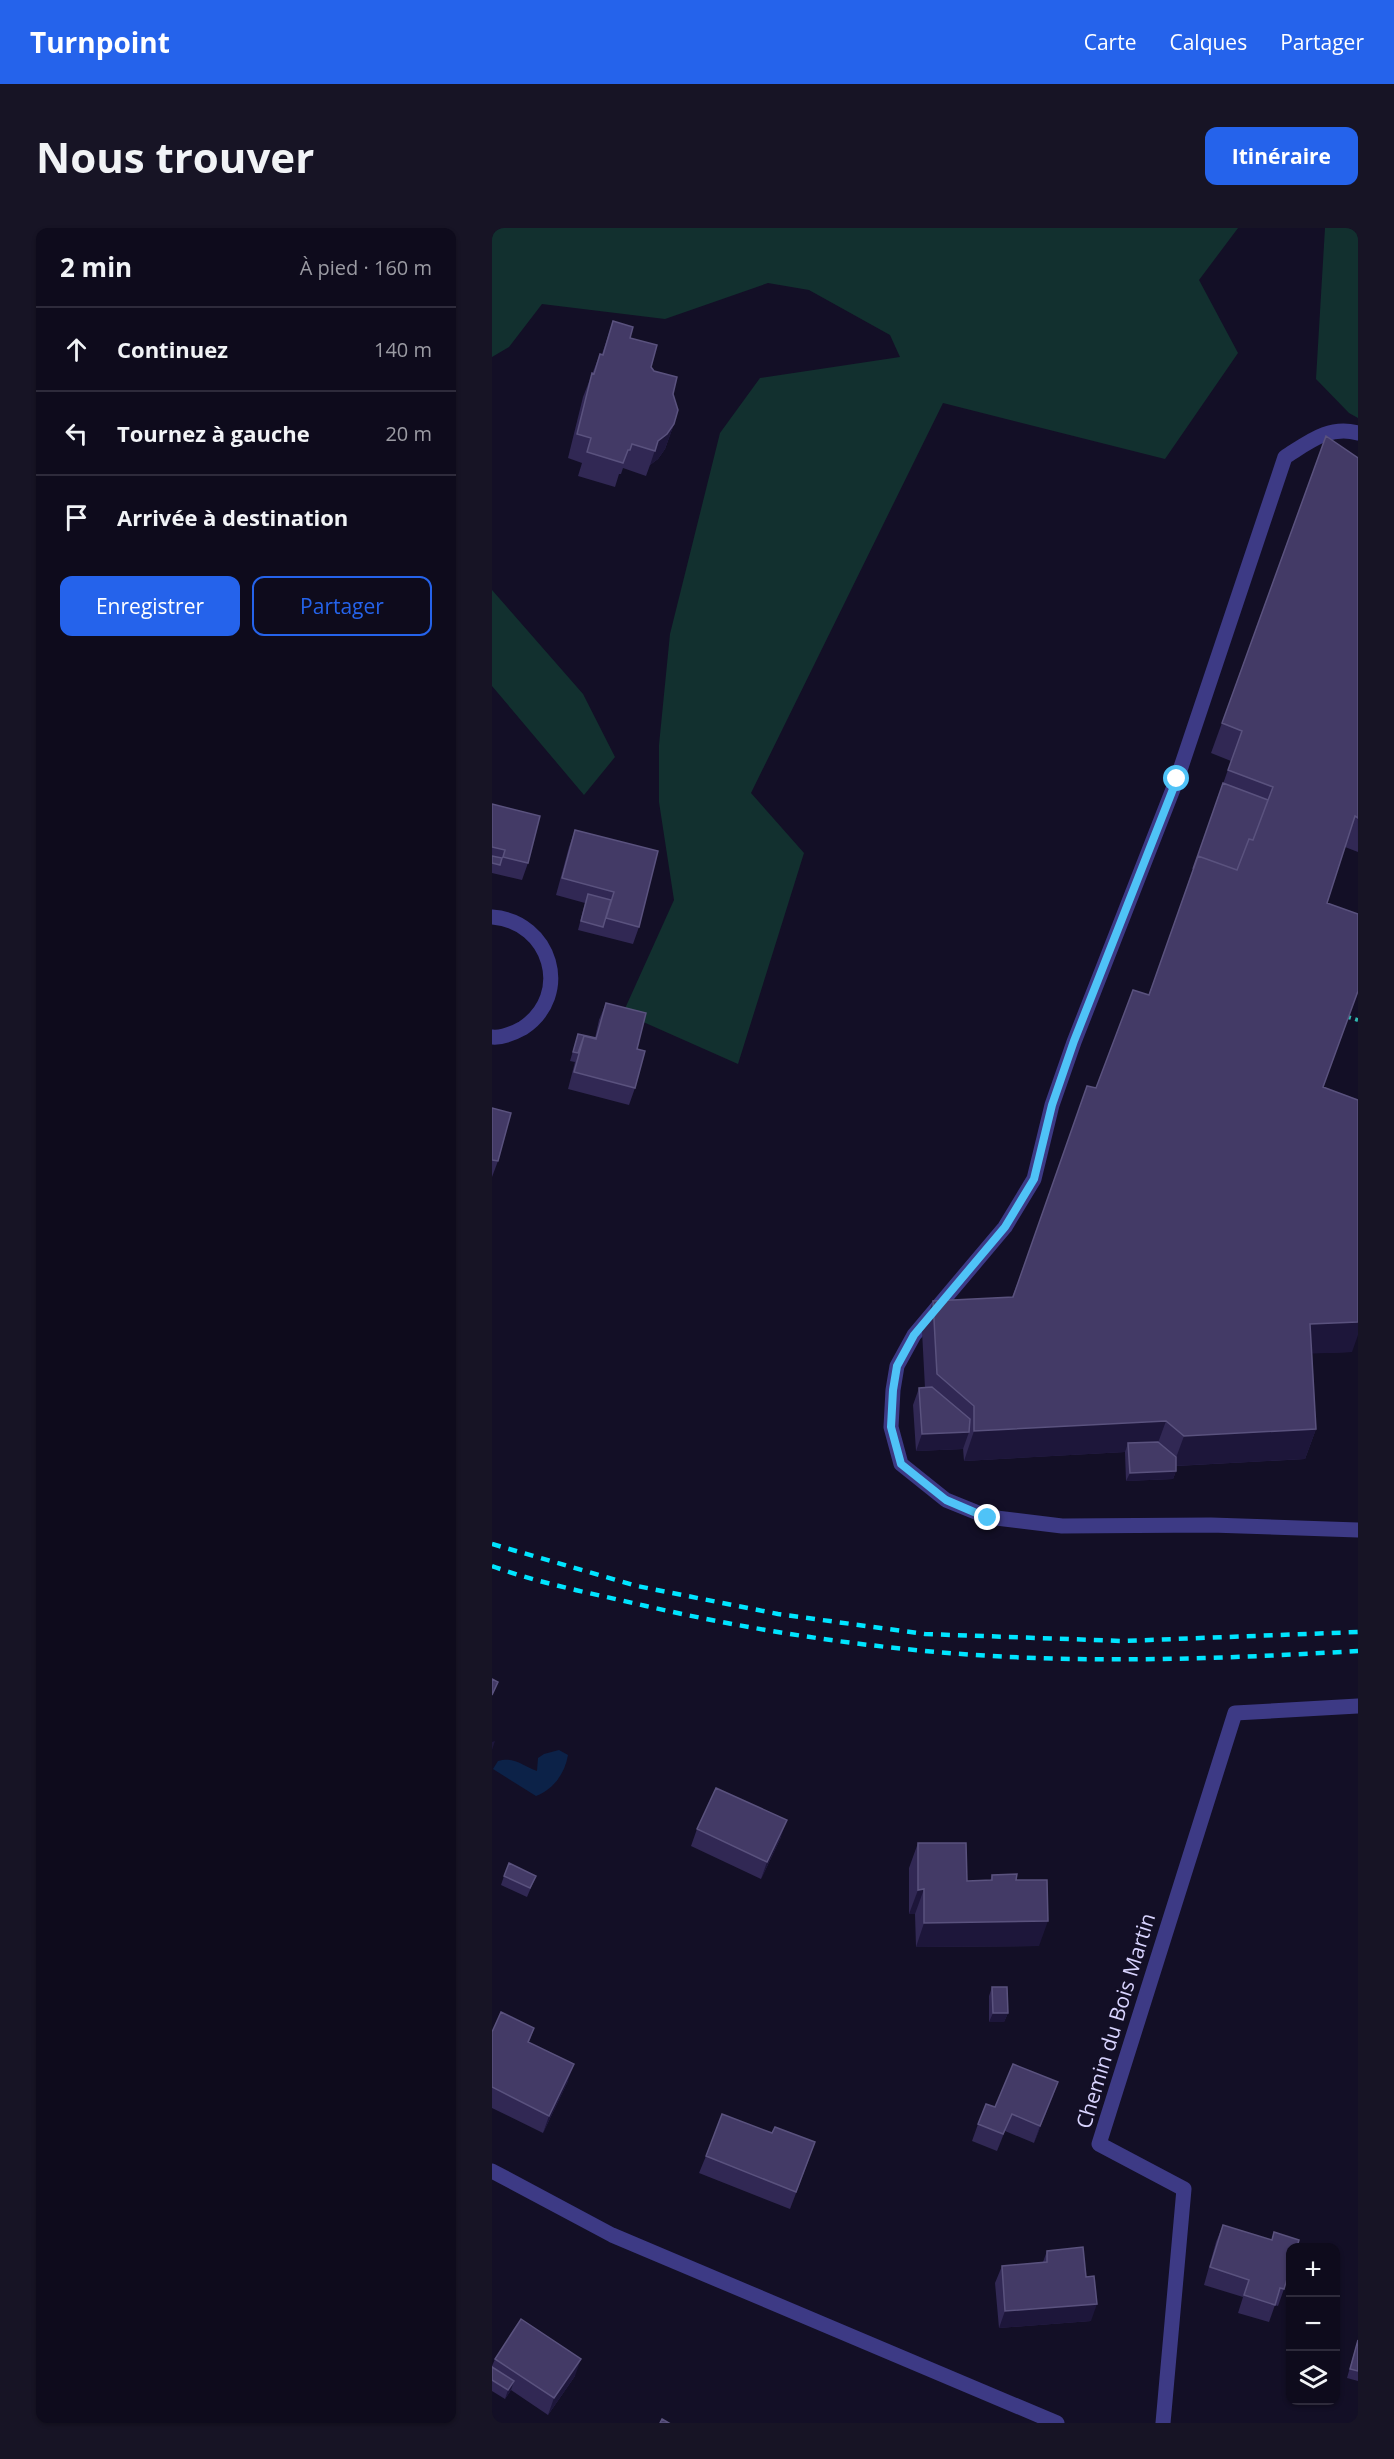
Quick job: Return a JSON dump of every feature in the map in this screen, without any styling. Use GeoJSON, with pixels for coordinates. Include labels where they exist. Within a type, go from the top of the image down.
{"type":"FeatureCollection","features":[{"type":"Feature","properties":{"kind":"street"},"geometry":{"type":"LineString","coordinates":[[1358,433],[1345,430],[1322,434],[1285,457],[1177,779],[1074,1041],[1052,1105],[1034,1179],[1005,1227],[914,1335],[897,1366],[891,1427],[901,1464],[946,1500],[988,1518],[1062,1526],[1211,1525],[1358,1530]]}},
{"type":"Feature","properties":{"kind":"street"},"geometry":{"type":"LineString","coordinates":[[492,918],[514,921],[531,932],[544,948],[550,967],[550,987],[544,1006],[532,1022],[516,1032],[492,1037]]}},
{"type":"Feature","properties":{"kind":"street","name":"Chemin du Bois Martin"},"geometry":{"type":"LineString","coordinates":[[1163,2423],[1184,2189],[1099,2144],[1235,1713],[1358,1707]]}},
{"type":"Feature","properties":{"kind":"street"},"geometry":{"type":"LineString","coordinates":[[492,2171],[612,2235],[1057,2423]]}},
{"type":"Feature","properties":{"kind":"path"},"geometry":{"type":"LineString","coordinates":[[1348,1017],[1358,1020]]}},
{"type":"Feature","properties":{"kind":"green space"},"geometry":{"type":"Polygon","coordinates":[[[492,228],[1238,228],[1199,280],[1238,353],[1165,459],[943,403],[751,793],[804,853],[738,1064],[623,1013],[674,900],[659,802],[659,745],[670,634],[720,433],[760,378],[900,357],[890,335],[809,290],[768,283],[665,319],[542,304],[509,347],[492,357],[492,228]]]}},
{"type":"Feature","properties":{"kind":"green space"},"geometry":{"type":"Polygon","coordinates":[[[1325,228],[1358,228],[1358,418],[1349,413],[1316,379],[1325,228]]]}},
{"type":"Feature","properties":{"kind":"green space"},"geometry":{"type":"Polygon","coordinates":[[[492,590],[583,694],[615,757],[584,795],[492,686],[492,590]]]}},
{"type":"Feature","properties":{"kind":"water"},"geometry":{"type":"Polygon","coordinates":[[[559,1750],[568,1755],[561,1774],[553,1785],[536,1796],[493,1769],[498,1761],[509,1760],[537,1771],[538,1758],[559,1750]]]}},
{"type":"Feature","properties":{"kind":"building"},"geometry":{"type":"Polygon","coordinates":[[[613,321],[633,327],[630,338],[657,345],[651,367],[654,371],[677,377],[673,394],[678,410],[674,424],[658,441],[655,451],[632,444],[623,463],[587,452],[591,438],[577,434],[592,373],[594,374],[600,354],[603,355],[613,321]]]}},
{"type":"Feature","properties":{"kind":"building"},"geometry":{"type":"Polygon","coordinates":[[[1326,436],[1358,458],[1358,818],[1355,816],[1327,903],[1358,914],[1358,991],[1323,1087],[1358,1100],[1358,1322],[1310,1324],[1316,1429],[1184,1436],[1166,1421],[974,1431],[974,1406],[937,1374],[933,1301],[1013,1297],[1087,1086],[1096,1088],[1133,990],[1149,995],[1198,856],[1237,870],[1249,839],[1253,840],[1273,787],[1228,770],[1242,731],[1222,723],[1326,436]]]}},
{"type":"Feature","properties":{"kind":"building"},"geometry":{"type":"Polygon","coordinates":[[[1223,783],[1268,800],[1253,840],[1249,839],[1237,870],[1198,856],[1193,869],[1223,783]]]}},
{"type":"Feature","properties":{"kind":"building"},"geometry":{"type":"Polygon","coordinates":[[[492,804],[540,816],[528,863],[503,857],[505,850],[492,847],[492,804]]]}},
{"type":"Feature","properties":{"kind":"building"},"geometry":{"type":"Polygon","coordinates":[[[575,830],[658,851],[639,927],[606,918],[614,892],[562,878],[575,830]]]}},
{"type":"Feature","properties":{"kind":"building"},"geometry":{"type":"Polygon","coordinates":[[[492,856],[502,858],[500,865],[492,863],[492,856]]]}},
{"type":"Feature","properties":{"kind":"building"},"geometry":{"type":"Polygon","coordinates":[[[588,894],[611,900],[603,927],[581,921],[588,894]]]}},
{"type":"Feature","properties":{"kind":"building"},"geometry":{"type":"Polygon","coordinates":[[[606,1003],[646,1013],[637,1049],[645,1051],[635,1088],[574,1072],[584,1036],[596,1039],[606,1003]]]}},
{"type":"Feature","properties":{"kind":"building"},"geometry":{"type":"Polygon","coordinates":[[[578,1034],[596,1038],[584,1036],[578,1053],[573,1052],[578,1034]]]}},
{"type":"Feature","properties":{"kind":"building"},"geometry":{"type":"Polygon","coordinates":[[[492,1108],[511,1113],[498,1161],[492,1160],[492,1108]]]}},
{"type":"Feature","properties":{"kind":"building"},"geometry":{"type":"Polygon","coordinates":[[[932,1387],[970,1419],[969,1432],[922,1434],[919,1388],[932,1387]]]}},
{"type":"Feature","properties":{"kind":"building"},"geometry":{"type":"Polygon","coordinates":[[[1158,1442],[1176,1457],[1176,1471],[1130,1473],[1128,1443],[1158,1442]]]}},
{"type":"Feature","properties":{"kind":"building"},"geometry":{"type":"Polygon","coordinates":[[[492,1679],[498,1682],[492,1695],[492,1679]]]}},
{"type":"Feature","properties":{"kind":"building"},"geometry":{"type":"Polygon","coordinates":[[[716,1788],[787,1820],[767,1862],[697,1829],[716,1788]]]}},
{"type":"Feature","properties":{"kind":"building"},"geometry":{"type":"Polygon","coordinates":[[[918,1843],[966,1843],[967,1881],[992,1880],[992,1875],[1017,1874],[1016,1880],[1047,1880],[1048,1921],[924,1923],[924,1889],[918,1890],[918,1843]]]}},
{"type":"Feature","properties":{"kind":"building"},"geometry":{"type":"Polygon","coordinates":[[[509,1863],[536,1876],[530,1888],[504,1876],[509,1863]]]}},
{"type":"Feature","properties":{"kind":"building"},"geometry":{"type":"Polygon","coordinates":[[[992,1987],[1007,1987],[1008,2013],[993,2013],[992,1987]]]}},
{"type":"Feature","properties":{"kind":"building"},"geometry":{"type":"Polygon","coordinates":[[[501,2012],[534,2028],[528,2042],[574,2064],[549,2116],[492,2087],[492,2032],[501,2012]]]}},
{"type":"Feature","properties":{"kind":"building"},"geometry":{"type":"Polygon","coordinates":[[[1013,2064],[1058,2082],[1040,2126],[1012,2114],[1003,2134],[978,2124],[986,2104],[995,2107],[1013,2064]]]}},
{"type":"Feature","properties":{"kind":"building"},"geometry":{"type":"Polygon","coordinates":[[[722,2114],[772,2133],[775,2127],[815,2142],[796,2192],[706,2156],[722,2114]]]}},
{"type":"Feature","properties":{"kind":"building"},"geometry":{"type":"Polygon","coordinates":[[[1223,2225],[1272,2240],[1274,2232],[1299,2240],[1298,2243],[1286,2243],[1286,2282],[1284,2289],[1280,2288],[1275,2305],[1244,2295],[1249,2280],[1210,2267],[1223,2225]]]}},
{"type":"Feature","properties":{"kind":"building"},"geometry":{"type":"Polygon","coordinates":[[[1083,2247],[1086,2277],[1094,2276],[1097,2304],[1005,2311],[1002,2266],[1047,2262],[1047,2251],[1083,2247]]]}},
{"type":"Feature","properties":{"kind":"building"},"geometry":{"type":"Polygon","coordinates":[[[521,2319],[581,2359],[554,2398],[495,2359],[521,2319]]]}},
{"type":"Feature","properties":{"kind":"building"},"geometry":{"type":"Polygon","coordinates":[[[1358,2340],[1358,2371],[1350,2369],[1358,2340]]]}},
{"type":"Feature","properties":{"kind":"building"},"geometry":{"type":"Polygon","coordinates":[[[492,2367],[514,2381],[508,2390],[492,2380],[492,2367]]]}},
{"type":"Feature","properties":{"kind":"railway"},"geometry":{"type":"LineString","coordinates":[[492,1544],[637,1586],[778,1614],[925,1634],[1123,1641],[1358,1632]]}},
{"type":"Feature","properties":{"kind":"railway"},"geometry":{"type":"LineString","coordinates":[[492,1566],[588,1593],[689,1615],[817,1638],[904,1649],[991,1656],[1083,1659],[1220,1658],[1358,1651]]}},
{"type":"Feature","properties":{"kind":"route"},"geometry":{"type":"LineString","coordinates":[[988,1518],[946,1500],[901,1464],[891,1427],[897,1366],[914,1335],[1005,1227],[1034,1179],[1052,1105],[1074,1041],[1177,779]]}}]}
